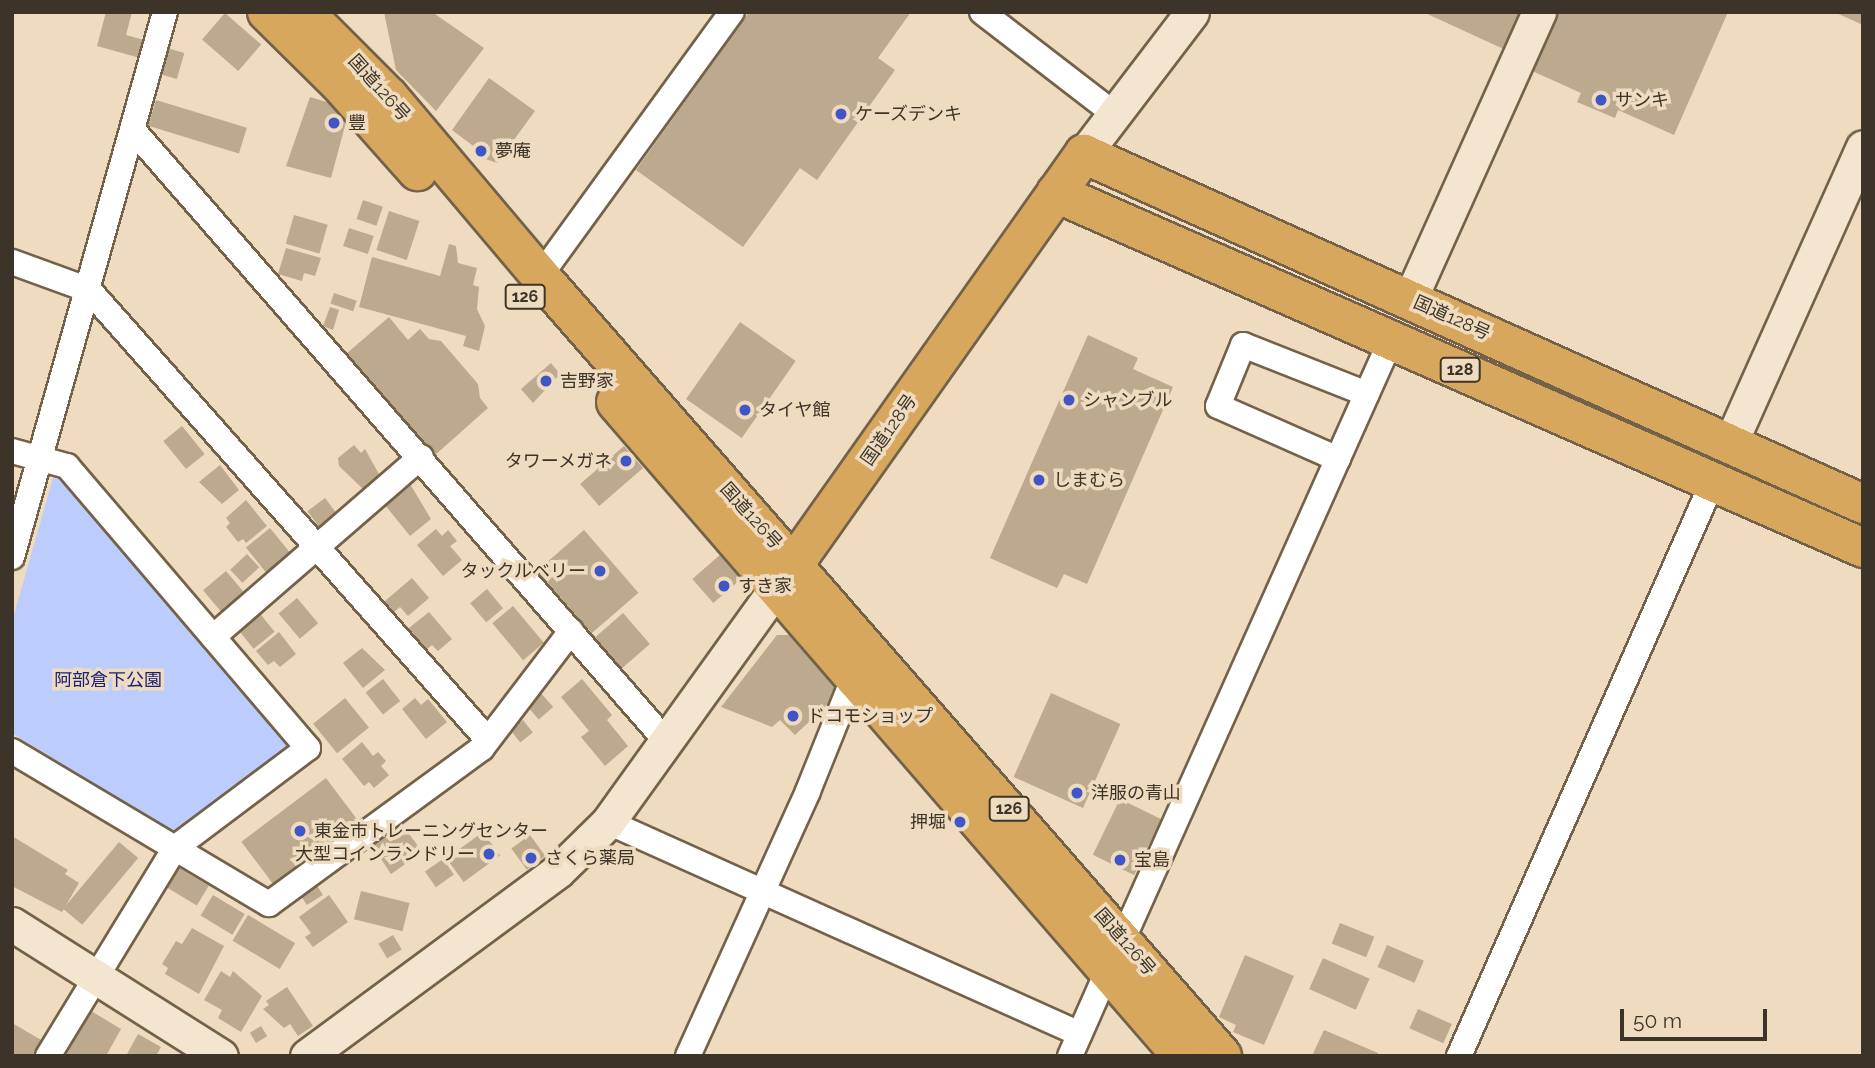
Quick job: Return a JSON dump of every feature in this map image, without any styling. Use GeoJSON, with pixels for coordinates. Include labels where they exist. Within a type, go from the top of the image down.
{"type":"FeatureCollection","features":[{"type":"Feature","properties":{"kind":"highway","name":"国道126号"},"geometry":{"type":"LineString","coordinates":[[267,12],[373,120],[786,575],[1116,955],[1182,1056]]}},
{"type":"Feature","properties":{"kind":"highway","name":"国道126号"},"geometry":{"type":"LineString","coordinates":[[304,12],[390,97],[540,276],[786,575],[855,674],[1116,955],[1222,1056]]}},
{"type":"Feature","properties":{"kind":"highway","name":"国道128号"},"geometry":{"type":"LineString","coordinates":[[786,575],[1084,154],[1863,504]]}},
{"type":"Feature","properties":{"kind":"highway","name":"128"},"geometry":{"type":"LineString","coordinates":[[1056,193],[1863,548]]}},
{"type":"Feature","properties":{"kind":"highway"},"geometry":{"type":"LineString","coordinates":[[1391,340],[1409,299]]}},
{"type":"Feature","properties":{"kind":"highway"},"geometry":{"type":"LineString","coordinates":[[1713,481],[1730,444]]}},
{"type":"Feature","properties":{"kind":"street"},"geometry":{"type":"LineString","coordinates":[[12,557],[165,12]]}},
{"type":"Feature","properties":{"kind":"street"},"geometry":{"type":"LineString","coordinates":[[540,276],[732,12]]}},
{"type":"Feature","properties":{"kind":"street"},"geometry":{"type":"LineString","coordinates":[[982,12],[1112,113]]}},
{"type":"Feature","properties":{"kind":"street"},"geometry":{"type":"LineString","coordinates":[[1084,154],[1112,113],[1192,12]]}},
{"type":"Feature","properties":{"kind":"street"},"geometry":{"type":"LineString","coordinates":[[1409,299],[1539,12]]}},
{"type":"Feature","properties":{"kind":"street"},"geometry":{"type":"LineString","coordinates":[[133,130],[666,741]]}},
{"type":"Feature","properties":{"kind":"street"},"geometry":{"type":"LineString","coordinates":[[1730,444],[1863,148]]}},
{"type":"Feature","properties":{"kind":"street"},"geometry":{"type":"LineString","coordinates":[[12,262],[89,290],[488,740]]}},
{"type":"Feature","properties":{"kind":"street"},"geometry":{"type":"LineString","coordinates":[[608,822],[761,891],[1075,1045],[1391,340]]}},
{"type":"Feature","properties":{"kind":"street"},"geometry":{"type":"LineString","coordinates":[[1338,459],[1218,406],[1243,345],[1367,394]]}},
{"type":"Feature","properties":{"kind":"street"},"geometry":{"type":"LineString","coordinates":[[12,451],[67,466],[308,748],[175,848],[48,1056]]}},
{"type":"Feature","properties":{"kind":"street"},"geometry":{"type":"LineString","coordinates":[[213,637],[421,457]]}},
{"type":"Feature","properties":{"kind":"street"},"geometry":{"type":"LineString","coordinates":[[1459,1056],[1713,481]]}},
{"type":"Feature","properties":{"kind":"street"},"geometry":{"type":"LineString","coordinates":[[307,1056],[558,871],[608,822],[786,575]]}},
{"type":"Feature","properties":{"kind":"street"},"geometry":{"type":"LineString","coordinates":[[12,751],[269,904],[488,740],[571,631]]}},
{"type":"Feature","properties":{"kind":"street"},"geometry":{"type":"LineString","coordinates":[[688,1056],[855,674]]}},
{"type":"Feature","properties":{"kind":"street"},"geometry":{"type":"LineString","coordinates":[[12,924],[98,975],[220,1056]]}},
{"type":"Feature","properties":{"kind":"green space","name":"阿部倉下公園"},"geometry":{"type":"Polygon","coordinates":[[[53,478],[62,480],[290,745],[174,834],[12,733],[12,622],[53,478]]]}},
{"type":"Feature","properties":{"kind":"building"},"geometry":{"type":"Polygon","coordinates":[[[106,12],[132,12],[126,35],[144,40],[140,58],[97,46],[106,12]]]}},
{"type":"Feature","properties":{"kind":"building"},"geometry":{"type":"Polygon","coordinates":[[[384,12],[432,12],[484,48],[436,111],[396,70],[384,12]]]}},
{"type":"Feature","properties":{"kind":"building"},"geometry":{"type":"Polygon","coordinates":[[[749,12],[911,12],[878,58],[895,70],[817,180],[800,168],[743,247],[636,170],[749,12]]]}},
{"type":"Feature","properties":{"kind":"building"},"geometry":{"type":"Polygon","coordinates":[[[1423,12],[1528,12],[1510,52],[1423,12]]]}},
{"type":"Feature","properties":{"kind":"building"},"geometry":{"type":"Polygon","coordinates":[[[1556,12],[1728,12],[1674,135],[1618,110],[1615,118],[1577,102],[1581,93],[1530,70],[1556,12]]]}},
{"type":"Feature","properties":{"kind":"building"},"geometry":{"type":"Polygon","coordinates":[[[1834,12],[1863,12],[1863,25],[1834,12]]]}},
{"type":"Feature","properties":{"kind":"building"},"geometry":{"type":"Polygon","coordinates":[[[225,13],[261,44],[238,71],[202,39],[225,13]]]}},
{"type":"Feature","properties":{"kind":"building"},"geometry":{"type":"Polygon","coordinates":[[[167,48],[184,53],[177,79],[160,74],[167,48]]]}},
{"type":"Feature","properties":{"kind":"building"},"geometry":{"type":"Polygon","coordinates":[[[489,78],[535,111],[497,163],[472,154],[476,148],[452,130],[489,78]]]}},
{"type":"Feature","properties":{"kind":"building"},"geometry":{"type":"Polygon","coordinates":[[[310,97],[330,103],[346,122],[331,178],[286,166],[310,97]]]}},
{"type":"Feature","properties":{"kind":"building"},"geometry":{"type":"Polygon","coordinates":[[[156,100],[247,128],[239,154],[148,126],[156,100]]]}},
{"type":"Feature","properties":{"kind":"building"},"geometry":{"type":"Polygon","coordinates":[[[363,200],[383,207],[376,226],[356,219],[363,200]]]}},
{"type":"Feature","properties":{"kind":"building"},"geometry":{"type":"Polygon","coordinates":[[[389,211],[419,221],[407,260],[376,250],[389,211]]]}},
{"type":"Feature","properties":{"kind":"building"},"geometry":{"type":"Polygon","coordinates":[[[294,215],[328,225],[319,253],[286,244],[294,215]]]}},
{"type":"Feature","properties":{"kind":"building"},"geometry":{"type":"Polygon","coordinates":[[[349,228],[374,236],[368,254],[343,246],[349,228]]]}},
{"type":"Feature","properties":{"kind":"building"},"geometry":{"type":"Polygon","coordinates":[[[449,244],[456,246],[458,263],[477,268],[473,285],[479,287],[477,309],[485,326],[479,351],[463,346],[466,336],[359,307],[372,257],[440,276],[449,244]]]}},
{"type":"Feature","properties":{"kind":"building"},"geometry":{"type":"Polygon","coordinates":[[[286,248],[321,258],[315,276],[304,273],[302,281],[278,274],[286,248]]]}},
{"type":"Feature","properties":{"kind":"building"},"geometry":{"type":"Polygon","coordinates":[[[334,293],[357,301],[353,311],[330,303],[334,293]]]}},
{"type":"Feature","properties":{"kind":"building"},"geometry":{"type":"Polygon","coordinates":[[[330,307],[339,310],[333,330],[323,326],[330,307]]]}},
{"type":"Feature","properties":{"kind":"building"},"geometry":{"type":"Polygon","coordinates":[[[389,317],[408,340],[420,329],[429,339],[441,341],[478,384],[480,398],[488,408],[434,456],[346,354],[389,317]]]}},
{"type":"Feature","properties":{"kind":"building"},"geometry":{"type":"Polygon","coordinates":[[[740,322],[796,361],[742,438],[686,399],[740,322]]]}},
{"type":"Feature","properties":{"kind":"building"},"geometry":{"type":"Polygon","coordinates":[[[1088,335],[1138,358],[1133,369],[1173,387],[1087,584],[1064,574],[1057,588],[990,558],[1088,335]]]}},
{"type":"Feature","properties":{"kind":"building"},"geometry":{"type":"Polygon","coordinates":[[[551,363],[560,374],[533,403],[521,389],[551,363]]]}},
{"type":"Feature","properties":{"kind":"building"},"geometry":{"type":"Polygon","coordinates":[[[182,426],[205,454],[186,469],[163,441],[182,426]]]}},
{"type":"Feature","properties":{"kind":"building"},"geometry":{"type":"Polygon","coordinates":[[[354,445],[361,453],[365,449],[380,476],[364,490],[339,466],[338,458],[354,445]]]}},
{"type":"Feature","properties":{"kind":"building"},"geometry":{"type":"Polygon","coordinates":[[[624,446],[643,468],[599,506],[580,484],[624,446]]]}},
{"type":"Feature","properties":{"kind":"building"},"geometry":{"type":"Polygon","coordinates":[[[220,465],[239,490],[222,504],[199,482],[220,465]]]}},
{"type":"Feature","properties":{"kind":"building"},"geometry":{"type":"Polygon","coordinates":[[[401,483],[406,488],[410,484],[431,519],[410,536],[381,500],[401,483]]]}},
{"type":"Feature","properties":{"kind":"building"},"geometry":{"type":"Polygon","coordinates":[[[325,498],[338,515],[320,528],[307,511],[325,498]]]}},
{"type":"Feature","properties":{"kind":"building"},"geometry":{"type":"Polygon","coordinates":[[[246,500],[267,526],[246,543],[243,539],[238,542],[226,527],[230,523],[226,518],[246,500]]]}},
{"type":"Feature","properties":{"kind":"building"},"geometry":{"type":"Polygon","coordinates":[[[270,528],[294,558],[270,577],[246,548],[270,528]]]}},
{"type":"Feature","properties":{"kind":"building"},"geometry":{"type":"Polygon","coordinates":[[[436,529],[442,536],[448,530],[457,541],[450,546],[462,560],[443,576],[417,545],[436,529]]]}},
{"type":"Feature","properties":{"kind":"building"},"geometry":{"type":"Polygon","coordinates":[[[584,530],[638,593],[592,633],[537,571],[584,530]]]}},
{"type":"Feature","properties":{"kind":"building"},"geometry":{"type":"Polygon","coordinates":[[[247,554],[259,567],[242,583],[230,570],[247,554]]]}},
{"type":"Feature","properties":{"kind":"building"},"geometry":{"type":"Polygon","coordinates":[[[721,554],[742,578],[713,603],[692,579],[721,554]]]}},
{"type":"Feature","properties":{"kind":"building"},"geometry":{"type":"Polygon","coordinates":[[[226,571],[245,594],[222,613],[203,590],[226,571]]]}},
{"type":"Feature","properties":{"kind":"building"},"geometry":{"type":"Polygon","coordinates":[[[412,578],[429,598],[408,616],[400,607],[394,612],[385,601],[412,578]]]}},
{"type":"Feature","properties":{"kind":"building"},"geometry":{"type":"Polygon","coordinates":[[[487,589],[503,608],[486,622],[470,603],[487,589]]]}},
{"type":"Feature","properties":{"kind":"building"},"geometry":{"type":"Polygon","coordinates":[[[297,598],[318,623],[300,639],[279,613],[297,598]]]}},
{"type":"Feature","properties":{"kind":"building"},"geometry":{"type":"Polygon","coordinates":[[[513,606],[544,643],[523,660],[492,623],[513,606]]]}},
{"type":"Feature","properties":{"kind":"building"},"geometry":{"type":"Polygon","coordinates":[[[257,610],[275,632],[254,649],[236,627],[257,610]]]}},
{"type":"Feature","properties":{"kind":"building"},"geometry":{"type":"Polygon","coordinates":[[[429,612],[452,639],[438,651],[432,645],[426,650],[409,628],[429,612]]]}},
{"type":"Feature","properties":{"kind":"building"},"geometry":{"type":"Polygon","coordinates":[[[623,613],[650,644],[620,670],[593,639],[623,613]]]}},
{"type":"Feature","properties":{"kind":"building"},"geometry":{"type":"Polygon","coordinates":[[[279,632],[296,654],[280,667],[274,661],[268,665],[256,651],[279,632]]]}},
{"type":"Feature","properties":{"kind":"building"},"geometry":{"type":"Polygon","coordinates":[[[777,635],[793,635],[843,690],[795,735],[780,720],[772,727],[721,707],[777,635]]]}},
{"type":"Feature","properties":{"kind":"building"},"geometry":{"type":"Polygon","coordinates":[[[362,648],[385,670],[363,688],[343,663],[362,648]]]}},
{"type":"Feature","properties":{"kind":"building"},"geometry":{"type":"Polygon","coordinates":[[[383,679],[400,701],[383,715],[366,693],[383,679]]]}},
{"type":"Feature","properties":{"kind":"building"},"geometry":{"type":"Polygon","coordinates":[[[582,679],[612,715],[607,720],[628,746],[605,766],[581,737],[589,731],[561,697],[582,679]]]}},
{"type":"Feature","properties":{"kind":"building"},"geometry":{"type":"Polygon","coordinates":[[[540,692],[553,707],[539,720],[526,704],[540,692]]]}},
{"type":"Feature","properties":{"kind":"building"},"geometry":{"type":"Polygon","coordinates":[[[1051,693],[1120,724],[1083,808],[1014,777],[1051,693]]]}},
{"type":"Feature","properties":{"kind":"building"},"geometry":{"type":"Polygon","coordinates":[[[345,698],[369,728],[337,753],[313,724],[345,698]]]}},
{"type":"Feature","properties":{"kind":"building"},"geometry":{"type":"Polygon","coordinates":[[[415,698],[421,705],[428,699],[447,722],[426,739],[402,709],[415,698]]]}},
{"type":"Feature","properties":{"kind":"building"},"geometry":{"type":"Polygon","coordinates":[[[523,720],[533,733],[520,742],[510,730],[523,720]]]}},
{"type":"Feature","properties":{"kind":"building"},"geometry":{"type":"Polygon","coordinates":[[[362,742],[373,756],[378,752],[386,761],[381,766],[389,775],[374,788],[369,782],[364,786],[342,759],[362,742]]]}},
{"type":"Feature","properties":{"kind":"building","name":"東金市トレーニングセンター"},"geometry":{"type":"Polygon","coordinates":[[[326,778],[358,821],[274,885],[241,842],[326,778]]]}},
{"type":"Feature","properties":{"kind":"building"},"geometry":{"type":"Polygon","coordinates":[[[1120,799],[1161,819],[1134,875],[1093,855],[1120,799]]]}},
{"type":"Feature","properties":{"kind":"building"},"geometry":{"type":"Polygon","coordinates":[[[401,823],[418,846],[406,854],[411,860],[391,874],[371,844],[401,823]]]}},
{"type":"Feature","properties":{"kind":"building"},"geometry":{"type":"Polygon","coordinates":[[[483,832],[500,855],[464,882],[447,858],[483,832]]]}},
{"type":"Feature","properties":{"kind":"building"},"geometry":{"type":"Polygon","coordinates":[[[530,835],[545,856],[527,870],[511,849],[530,835]]]}},
{"type":"Feature","properties":{"kind":"building"},"geometry":{"type":"Polygon","coordinates":[[[12,836],[68,870],[65,874],[79,883],[62,912],[12,886],[12,836]]]}},
{"type":"Feature","properties":{"kind":"building"},"geometry":{"type":"Polygon","coordinates":[[[119,842],[138,858],[82,925],[63,909],[119,842]]]}},
{"type":"Feature","properties":{"kind":"building"},"geometry":{"type":"Polygon","coordinates":[[[443,859],[454,875],[436,887],[425,872],[443,859]]]}},
{"type":"Feature","properties":{"kind":"building"},"geometry":{"type":"Polygon","coordinates":[[[171,863],[209,886],[197,905],[159,883],[171,863]]]}},
{"type":"Feature","properties":{"kind":"building"},"geometry":{"type":"Polygon","coordinates":[[[316,884],[323,895],[307,905],[300,894],[316,884]]]}},
{"type":"Feature","properties":{"kind":"building"},"geometry":{"type":"Polygon","coordinates":[[[361,891],[410,903],[402,931],[354,919],[361,891]]]}},
{"type":"Feature","properties":{"kind":"building"},"geometry":{"type":"Polygon","coordinates":[[[213,895],[245,914],[232,935],[201,916],[213,895]]]}},
{"type":"Feature","properties":{"kind":"building"},"geometry":{"type":"Polygon","coordinates":[[[329,895],[348,922],[313,947],[305,937],[311,933],[299,917],[329,895]]]}},
{"type":"Feature","properties":{"kind":"building"},"geometry":{"type":"Polygon","coordinates":[[[248,915],[295,943],[280,969],[233,941],[248,915]]]}},
{"type":"Feature","properties":{"kind":"building"},"geometry":{"type":"Polygon","coordinates":[[[1340,923],[1374,937],[1366,957],[1332,943],[1340,923]]]}},
{"type":"Feature","properties":{"kind":"building"},"geometry":{"type":"Polygon","coordinates":[[[192,928],[224,946],[199,994],[165,974],[168,968],[162,964],[176,941],[182,944],[192,928]]]}},
{"type":"Feature","properties":{"kind":"building"},"geometry":{"type":"Polygon","coordinates":[[[393,935],[402,950],[387,958],[378,944],[393,935]]]}},
{"type":"Feature","properties":{"kind":"building"},"geometry":{"type":"Polygon","coordinates":[[[1387,945],[1424,961],[1414,983],[1378,967],[1387,945]]]}},
{"type":"Feature","properties":{"kind":"building"},"geometry":{"type":"Polygon","coordinates":[[[1245,955],[1294,976],[1264,1045],[1233,1032],[1236,1025],[1219,1017],[1245,955]]]}},
{"type":"Feature","properties":{"kind":"building"},"geometry":{"type":"Polygon","coordinates":[[[1323,958],[1370,979],[1356,1010],[1309,989],[1323,958]]]}},
{"type":"Feature","properties":{"kind":"building"},"geometry":{"type":"Polygon","coordinates":[[[221,971],[230,977],[233,971],[262,996],[241,1032],[218,1018],[222,1010],[204,1000],[221,971]]]}},
{"type":"Feature","properties":{"kind":"building"},"geometry":{"type":"Polygon","coordinates":[[[287,987],[313,1026],[298,1036],[290,1024],[284,1028],[263,1009],[269,1005],[266,1001],[287,987]]]}},
{"type":"Feature","properties":{"kind":"building"},"geometry":{"type":"Polygon","coordinates":[[[1418,1009],[1452,1024],[1443,1043],[1409,1028],[1418,1009]]]}},
{"type":"Feature","properties":{"kind":"building"},"geometry":{"type":"Polygon","coordinates":[[[91,1011],[121,1029],[106,1056],[65,1056],[91,1011]]]}},
{"type":"Feature","properties":{"kind":"building"},"geometry":{"type":"Polygon","coordinates":[[[12,1023],[43,1041],[35,1056],[12,1056],[12,1023]]]}},
{"type":"Feature","properties":{"kind":"building"},"geometry":{"type":"Polygon","coordinates":[[[261,1026],[267,1036],[256,1043],[250,1033],[261,1026]]]}},
{"type":"Feature","properties":{"kind":"building"},"geometry":{"type":"Polygon","coordinates":[[[1324,1030],[1378,1053],[1377,1056],[1312,1056],[1324,1030]]]}},
{"type":"Feature","properties":{"kind":"building"},"geometry":{"type":"Polygon","coordinates":[[[138,1034],[161,1047],[156,1056],[126,1056],[138,1034]]]}},
{"type":"Feature","properties":{"kind":"place","name":"サンキ"},"geometry":{"type":"Point","coordinates":[1601,100]}},
{"type":"Feature","properties":{"kind":"place","name":"ケーズデンキ"},"geometry":{"type":"Point","coordinates":[841,114]}},
{"type":"Feature","properties":{"kind":"place","name":"豐"},"geometry":{"type":"Point","coordinates":[334,123]}},
{"type":"Feature","properties":{"kind":"place","name":"夢庵"},"geometry":{"type":"Point","coordinates":[481,151]}},
{"type":"Feature","properties":{"kind":"place","name":"吉野家"},"geometry":{"type":"Point","coordinates":[546,381]}},
{"type":"Feature","properties":{"kind":"place","name":"シャンブル"},"geometry":{"type":"Point","coordinates":[1069,400]}},
{"type":"Feature","properties":{"kind":"place","name":"タイヤ館"},"geometry":{"type":"Point","coordinates":[745,410]}},
{"type":"Feature","properties":{"kind":"place","name":"タワーメガネ"},"geometry":{"type":"Point","coordinates":[626,461]}},
{"type":"Feature","properties":{"kind":"place","name":"しまむら"},"geometry":{"type":"Point","coordinates":[1039,480]}},
{"type":"Feature","properties":{"kind":"place","name":"タックルベリー"},"geometry":{"type":"Point","coordinates":[600,571]}},
{"type":"Feature","properties":{"kind":"place","name":"すき家"},"geometry":{"type":"Point","coordinates":[724,586]}},
{"type":"Feature","properties":{"kind":"place","name":"ドコモショップ"},"geometry":{"type":"Point","coordinates":[793,716]}},
{"type":"Feature","properties":{"kind":"place","name":"洋服の青山"},"geometry":{"type":"Point","coordinates":[1077,793]}},
{"type":"Feature","properties":{"kind":"place","name":"押堀"},"geometry":{"type":"Point","coordinates":[960,822]}},
{"type":"Feature","properties":{"kind":"place","name":"東金市トレーニングセンター"},"geometry":{"type":"Point","coordinates":[300,831]}},
{"type":"Feature","properties":{"kind":"place","name":"大型コインランドリー"},"geometry":{"type":"Point","coordinates":[489,854]}},
{"type":"Feature","properties":{"kind":"place","name":"さくら薬局"},"geometry":{"type":"Point","coordinates":[531,858]}},
{"type":"Feature","properties":{"kind":"place","name":"宝島"},"geometry":{"type":"Point","coordinates":[1120,860]}}]}
